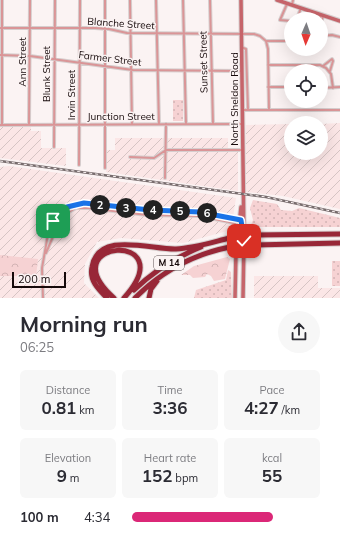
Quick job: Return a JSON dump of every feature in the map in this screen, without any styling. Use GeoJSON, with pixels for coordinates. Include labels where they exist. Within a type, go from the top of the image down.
{"type":"FeatureCollection","features":[{"type":"Feature","properties":{"kind":"highway","name":"M 14"},"geometry":{"type":"LineString","coordinates":[[126,298],[153,274],[170,263],[192,251],[218,241],[251,235],[340,234]]}},
{"type":"Feature","properties":{"kind":"highway"},"geometry":{"type":"LineString","coordinates":[[107,298],[94,284],[91,272],[95,257],[105,247],[122,244],[176,249],[218,241]]}},
{"type":"Feature","properties":{"kind":"highway","name":"M 14"},"geometry":{"type":"LineString","coordinates":[[135,298],[152,283],[175,267],[203,254],[230,247],[250,245],[340,243]]}},
{"type":"Feature","properties":{"kind":"highway"},"geometry":{"type":"LineString","coordinates":[[114,298],[99,283],[96,269],[103,255],[109,251],[118,249],[125,250],[134,255],[140,270],[136,285],[126,298]]}},
{"type":"Feature","properties":{"kind":"highway"},"geometry":{"type":"LineString","coordinates":[[149,298],[154,285],[175,267]]}},
{"type":"Feature","properties":{"kind":"main road","name":"North Sheldon Road"},"geometry":{"type":"LineString","coordinates":[[241,0],[241,220],[244,255],[243,298]]}},
{"type":"Feature","properties":{"kind":"main road"},"geometry":{"type":"LineString","coordinates":[[277,0],[313,12]]}},
{"type":"Feature","properties":{"kind":"main road"},"geometry":{"type":"LineString","coordinates":[[328,17],[340,21]]}},
{"type":"Feature","properties":{"kind":"main road","name":"North Sheldon Road"},"geometry":{"type":"LineString","coordinates":[[235,298],[236,253],[238,228],[241,220]]}},
{"type":"Feature","properties":{"kind":"main road"},"geometry":{"type":"LineString","coordinates":[[236,253],[240,252],[244,255]]}},
{"type":"Feature","properties":{"kind":"main road"},"geometry":{"type":"LineString","coordinates":[[236,258],[238,278],[243,278]]}},
{"type":"Feature","properties":{"kind":"main road"},"geometry":{"type":"LineString","coordinates":[[235,292],[239,286],[242,291]]}},
{"type":"Feature","properties":{"kind":"street"},"geometry":{"type":"LineString","coordinates":[[1,124],[2,0]]}},
{"type":"Feature","properties":{"kind":"street","name":"Ann Street"},"geometry":{"type":"LineString","coordinates":[[29,124],[30,0]]}},
{"type":"Feature","properties":{"kind":"street","name":"Blunk Street"},"geometry":{"type":"LineString","coordinates":[[54,147],[55,0]]}},
{"type":"Feature","properties":{"kind":"street","name":"Irvin Street"},"geometry":{"type":"LineString","coordinates":[[79,165],[80,0]]}},
{"type":"Feature","properties":{"kind":"street"},"geometry":{"type":"LineString","coordinates":[[105,0],[105,168]]}},
{"type":"Feature","properties":{"kind":"street"},"geometry":{"type":"LineString","coordinates":[[130,0],[132,124]]}},
{"type":"Feature","properties":{"kind":"street"},"geometry":{"type":"LineString","coordinates":[[156,0],[159,124]]}},
{"type":"Feature","properties":{"kind":"street"},"geometry":{"type":"LineString","coordinates":[[183,0],[186,124]]}},
{"type":"Feature","properties":{"kind":"street","name":"Sunset Street"},"geometry":{"type":"LineString","coordinates":[[210,0],[212,124]]}},
{"type":"Feature","properties":{"kind":"street"},"geometry":{"type":"LineString","coordinates":[[284,20],[280,20],[285,8],[294,0]]}},
{"type":"Feature","properties":{"kind":"street"},"geometry":{"type":"LineString","coordinates":[[300,12],[302,8]]}},
{"type":"Feature","properties":{"kind":"street","name":"Blanche Street"},"geometry":{"type":"LineString","coordinates":[[1,28],[105,28],[130,34],[241,34],[258,35],[266,41]]}},
{"type":"Feature","properties":{"kind":"street"},"geometry":{"type":"LineString","coordinates":[[328,35],[340,37]]}},
{"type":"Feature","properties":{"kind":"street"},"geometry":{"type":"LineString","coordinates":[[269,110],[266,41],[284,41]]}},
{"type":"Feature","properties":{"kind":"street"},"geometry":{"type":"LineString","coordinates":[[241,47],[246,49],[248,110]]}},
{"type":"Feature","properties":{"kind":"street","name":"Farmer Street"},"geometry":{"type":"LineString","coordinates":[[1,55],[30,56],[131,70],[242,71]]}},
{"type":"Feature","properties":{"kind":"street"},"geometry":{"type":"LineString","coordinates":[[326,64],[332,59],[333,61],[330,71],[333,77],[333,88]]}},
{"type":"Feature","properties":{"kind":"street"},"geometry":{"type":"LineString","coordinates":[[268,65],[284,65]]}},
{"type":"Feature","properties":{"kind":"street"},"geometry":{"type":"LineString","coordinates":[[268,87],[284,87]]}},
{"type":"Feature","properties":{"kind":"street"},"geometry":{"type":"LineString","coordinates":[[328,88],[340,88]]}},
{"type":"Feature","properties":{"kind":"street"},"geometry":{"type":"LineString","coordinates":[[242,110],[340,110]]}},
{"type":"Feature","properties":{"kind":"street","name":"Junction Street"},"geometry":{"type":"LineString","coordinates":[[1,124],[242,124]]}},
{"type":"Feature","properties":{"kind":"street"},"geometry":{"type":"LineString","coordinates":[[165,178],[166,124]]}},
{"type":"Feature","properties":{"kind":"street"},"geometry":{"type":"LineString","coordinates":[[130,157],[154,158],[166,150],[242,150]]}},
{"type":"Feature","properties":{"kind":"street"},"geometry":{"type":"LineString","coordinates":[[43,298],[41,272],[48,234],[53,221],[60,212],[67,207],[80,203],[150,210],[199,212],[241,220]]}},
{"type":"Feature","properties":{"kind":"street"},"geometry":{"type":"LineString","coordinates":[[80,203],[81,208]]}},
{"type":"Feature","properties":{"kind":"street"},"geometry":{"type":"LineString","coordinates":[[119,212],[120,207]]}},
{"type":"Feature","properties":{"kind":"street"},"geometry":{"type":"LineString","coordinates":[[44,256],[63,216],[71,210],[81,208],[150,215],[200,216],[234,223],[238,228]]}},
{"type":"Feature","properties":{"kind":"street"},"geometry":{"type":"LineString","coordinates":[[150,210],[150,215]]}},
{"type":"Feature","properties":{"kind":"street"},"geometry":{"type":"LineString","coordinates":[[214,220],[215,215]]}},
{"type":"Feature","properties":{"kind":"street"},"geometry":{"type":"LineString","coordinates":[[48,234],[53,236]]}},
{"type":"Feature","properties":{"kind":"shaded area"},"geometry":{"type":"Polygon","coordinates":[[[340,123],[340,209],[283,196],[246,192],[246,125],[284,124],[284,160],[328,160],[328,124],[340,123]]]}},
{"type":"Feature","properties":{"kind":"shaded area"},"geometry":{"type":"Polygon","coordinates":[[[0,127],[31,127],[31,131],[41,131],[41,148],[66,148],[66,166],[0,158],[0,127]]]}},
{"type":"Feature","properties":{"kind":"shaded area"},"geometry":{"type":"Polygon","coordinates":[[[115,138],[228,138],[228,148],[238,148],[238,191],[106,172],[107,150],[115,150],[115,138]]]}},
{"type":"Feature","properties":{"kind":"shaded area"},"geometry":{"type":"Polygon","coordinates":[[[9,166],[236,198],[231,230],[183,243],[121,238],[97,242],[85,264],[84,283],[99,298],[0,298],[0,167],[9,166]]]}},
{"type":"Feature","properties":{"kind":"shaded area"},"geometry":{"type":"Polygon","coordinates":[[[254,276],[318,276],[318,288],[340,288],[340,298],[254,298],[254,276]]]}},
{"type":"Feature","properties":{"kind":"green space"},"geometry":{"type":"Polygon","coordinates":[[[173,100],[183,100],[183,121],[173,121],[173,100]]]}},
{"type":"Feature","properties":{"kind":"green space"},"geometry":{"type":"Polygon","coordinates":[[[253,200],[277,204],[281,210],[292,211],[299,208],[340,218],[340,227],[250,227],[253,220],[250,208],[253,200]]]}},
{"type":"Feature","properties":{"kind":"green space"},"geometry":{"type":"Polygon","coordinates":[[[0,255],[38,259],[36,276],[0,276],[0,255]]]}},
{"type":"Feature","properties":{"kind":"green space"},"geometry":{"type":"Polygon","coordinates":[[[227,257],[230,259],[225,279],[214,281],[211,276],[207,274],[205,277],[193,278],[190,275],[181,275],[194,266],[227,257]]]}},
{"type":"Feature","properties":{"kind":"green space"},"geometry":{"type":"Polygon","coordinates":[[[332,261],[340,261],[340,286],[332,286],[332,261]]]}},
{"type":"Feature","properties":{"kind":"green space"},"geometry":{"type":"Polygon","coordinates":[[[228,270],[231,272],[232,298],[194,298],[196,290],[226,280],[228,270]]]}},
{"type":"Feature","properties":{"kind":"railway"},"geometry":{"type":"LineString","coordinates":[[0,161],[266,197],[340,213]]}},
{"type":"Feature","properties":{"kind":"route"},"geometry":{"type":"LineString","coordinates":[[53,221],[65,208],[80,203],[150,210],[199,212],[243,221],[244,241]]}}]}
